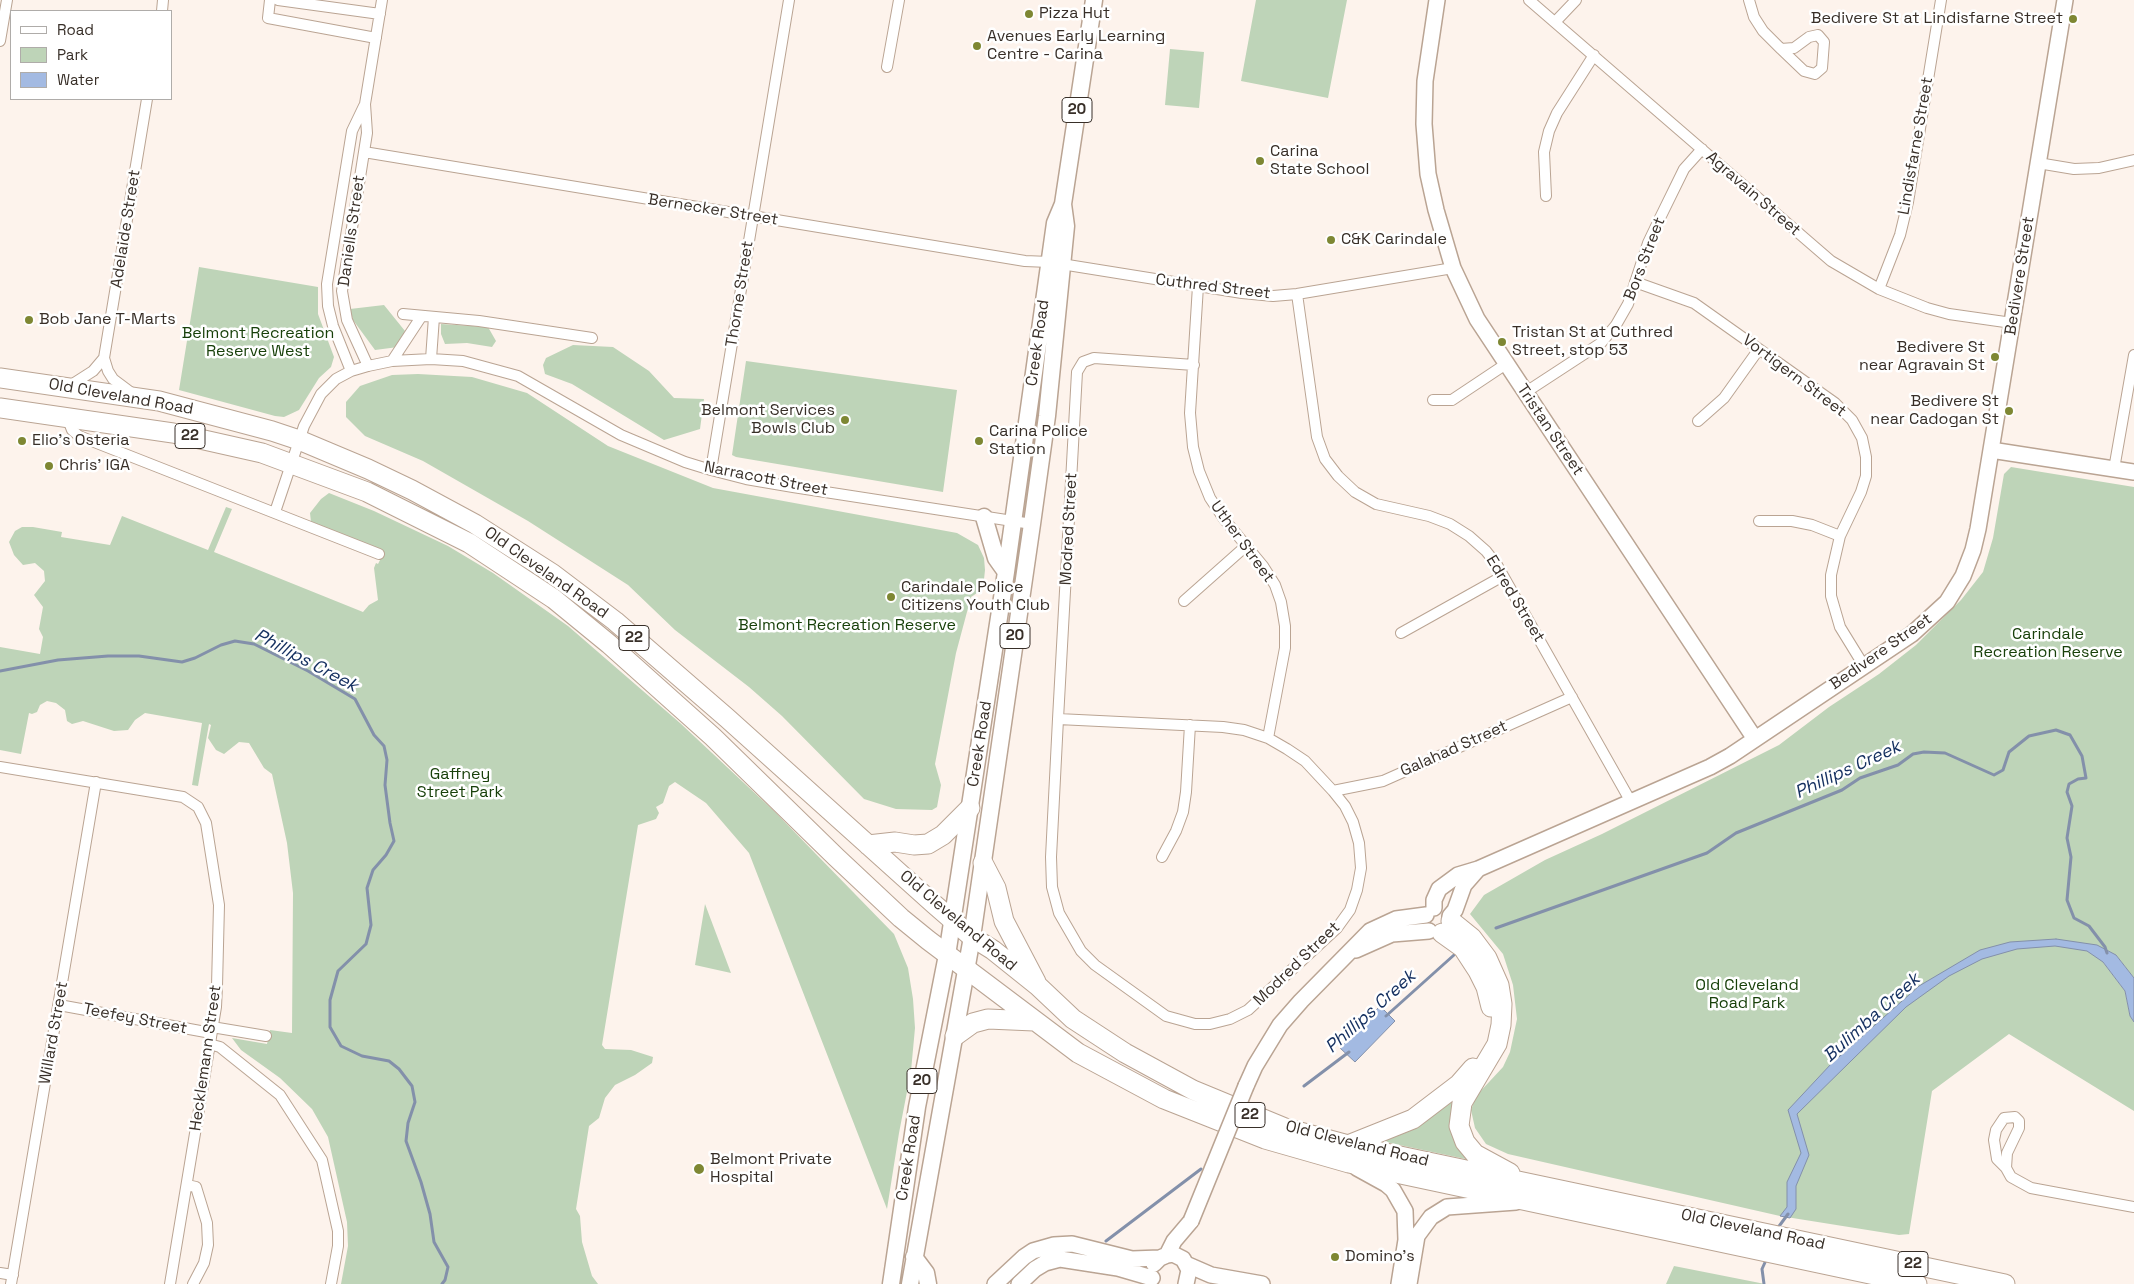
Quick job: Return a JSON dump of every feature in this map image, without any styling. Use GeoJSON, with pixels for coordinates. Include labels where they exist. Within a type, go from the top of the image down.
{"type":"FeatureCollection","features":[{"type":"Feature","properties":{"kind":"highway","name":"Old Cleveland Road"},"geometry":{"type":"LineString","coordinates":[[2,380],[137,397],[197,410],[299,440],[368,468],[443,506],[553,574],[628,632],[972,937],[993,950],[1038,986],[1073,1019],[1100,1038],[1171,1079],[1251,1115],[1349,1154],[1522,1201],[1709,1231],[1821,1244],[2005,1284]]}},
{"type":"Feature","properties":{"kind":"highway","name":"Old Cleveland Road"},"geometry":{"type":"LineString","coordinates":[[0,408],[203,439],[262,453],[344,482],[418,515],[469,543],[554,600],[614,648],[714,737],[901,918],[947,955],[1078,1053],[1164,1099],[1265,1139],[1537,1186],[1709,1231],[1821,1264],[1917,1284]]}},
{"type":"Feature","properties":{"kind":"highway"},"geometry":{"type":"LineString","coordinates":[[868,845],[895,842],[914,845],[928,844],[943,835],[970,808]]}},
{"type":"Feature","properties":{"kind":"highway"},"geometry":{"type":"LineString","coordinates":[[983,863],[996,888],[1004,921],[1038,986]]}},
{"type":"Feature","properties":{"kind":"highway"},"geometry":{"type":"LineString","coordinates":[[1349,1154],[1426,1110],[1467,1076],[1485,1047],[1490,1032],[1492,1012],[1486,987],[1478,970],[1463,948],[1443,925]]}},
{"type":"Feature","properties":{"kind":"highway"},"geometry":{"type":"LineString","coordinates":[[1443,925],[1472,938],[1486,958],[1499,984],[1502,1004],[1501,1025],[1497,1044],[1462,1103],[1459,1118],[1462,1134],[1470,1149],[1481,1158],[1537,1186]]}},
{"type":"Feature","properties":{"kind":"highway"},"geometry":{"type":"LineString","coordinates":[[955,1036],[973,1023],[988,1019],[1003,1018],[1034,1021]]}},
{"type":"Feature","properties":{"kind":"main road","name":"Creek Road"},"geometry":{"type":"LineString","coordinates":[[891,1284],[916,1116],[947,955],[1013,521],[1055,264],[1066,226],[1063,204],[1094,0]]}},
{"type":"Feature","properties":{"kind":"main road","name":"Creek Road"},"geometry":{"type":"LineString","coordinates":[[910,1284],[967,970],[1032,524],[1046,416],[1055,264]]}},
{"type":"Feature","properties":{"kind":"main road"},"geometry":{"type":"LineString","coordinates":[[984,517],[996,558],[1006,572]]}},
{"type":"Feature","properties":{"kind":"main road"},"geometry":{"type":"LineString","coordinates":[[914,1257],[926,1273],[928,1284]]}},
{"type":"Feature","properties":{"kind":"street"},"geometry":{"type":"LineString","coordinates":[[270,0],[268,18],[376,38]]}},
{"type":"Feature","properties":{"kind":"street"},"geometry":{"type":"LineString","coordinates":[[278,0],[380,14]]}},
{"type":"Feature","properties":{"kind":"street","name":"Daniells Street"},"geometry":{"type":"LineString","coordinates":[[368,366],[347,320],[342,291],[367,133],[365,104],[382,0]]}},
{"type":"Feature","properties":{"kind":"street","name":"Thorne Street"},"geometry":{"type":"LineString","coordinates":[[711,470],[788,0]]}},
{"type":"Feature","properties":{"kind":"street"},"geometry":{"type":"LineString","coordinates":[[888,67],[899,0]]}},
{"type":"Feature","properties":{"kind":"street","name":"Tristan Street"},"geometry":{"type":"LineString","coordinates":[[1437,0],[1425,81],[1424,124],[1428,174],[1453,268],[1477,319],[1755,739]]}},
{"type":"Feature","properties":{"kind":"street","name":"Agravain Street"},"geometry":{"type":"LineString","coordinates":[[1529,0],[1556,21],[1830,261],[1879,289],[1901,299],[1949,314],[2012,323]]}},
{"type":"Feature","properties":{"kind":"street"},"geometry":{"type":"LineString","coordinates":[[1556,21],[1576,0]]}},
{"type":"Feature","properties":{"kind":"street"},"geometry":{"type":"LineString","coordinates":[[1749,0],[1754,17],[1763,31],[1781,49],[1804,71],[1815,74],[1822,68],[1824,42],[1818,35],[1809,37],[1794,48],[1781,49]]}},
{"type":"Feature","properties":{"kind":"street","name":"Lindisfarne Street"},"geometry":{"type":"LineString","coordinates":[[1879,289],[1900,235],[1908,202],[1941,0]]}},
{"type":"Feature","properties":{"kind":"street","name":"Bedivere Street"},"geometry":{"type":"LineString","coordinates":[[1430,911],[1443,885],[1458,875],[1478,869],[1710,767],[1920,628],[1956,589],[1973,550],[2065,0]]}},
{"type":"Feature","properties":{"kind":"street"},"geometry":{"type":"LineString","coordinates":[[0,41],[4,5]]}},
{"type":"Feature","properties":{"kind":"street"},"geometry":{"type":"LineString","coordinates":[[1546,196],[1544,152],[1549,131],[1557,113],[1594,55]]}},
{"type":"Feature","properties":{"kind":"street","name":"Adelaide Street"},"geometry":{"type":"LineString","coordinates":[[104,358],[147,100]]}},
{"type":"Feature","properties":{"kind":"street","name":"Daniells Street"},"geometry":{"type":"LineString","coordinates":[[351,371],[333,326],[328,306],[327,284],[352,130],[365,104]]}},
{"type":"Feature","properties":{"kind":"street","name":"Bors Street"},"geometry":{"type":"LineString","coordinates":[[1526,392],[1601,342],[1616,326],[1628,304],[1648,243],[1671,195],[1684,169],[1702,149]]}},
{"type":"Feature","properties":{"kind":"street","name":"Bernecker Street"},"geometry":{"type":"LineString","coordinates":[[364,152],[1025,261],[1055,264]]}},
{"type":"Feature","properties":{"kind":"street"},"geometry":{"type":"LineString","coordinates":[[2038,163],[2074,169],[2099,168],[2134,160]]}},
{"type":"Feature","properties":{"kind":"street","name":"Cuthred Street"},"geometry":{"type":"LineString","coordinates":[[1055,264],[1242,293],[1273,296],[1297,294],[1453,268]]}},
{"type":"Feature","properties":{"kind":"street","name":"Vortigern Street"},"geometry":{"type":"LineString","coordinates":[[1635,282],[1694,303],[1835,403],[1852,420],[1862,438],[1866,457],[1866,476],[1861,492],[1840,536],[1832,575],[1832,596],[1840,627],[1864,666]]}},
{"type":"Feature","properties":{"kind":"street","name":"Uther Street"},"geometry":{"type":"LineString","coordinates":[[1198,286],[1190,413],[1193,446],[1210,498],[1263,566],[1281,602],[1286,626],[1286,648],[1268,738]]}},
{"type":"Feature","properties":{"kind":"street","name":"Edred Street"},"geometry":{"type":"LineString","coordinates":[[1297,294],[1317,437],[1325,460],[1355,492],[1376,504],[1429,516],[1450,524],[1469,536],[1486,551],[1503,576],[1631,802]]}},
{"type":"Feature","properties":{"kind":"street"},"geometry":{"type":"LineString","coordinates":[[403,314],[479,321],[592,338]]}},
{"type":"Feature","properties":{"kind":"street"},"geometry":{"type":"LineString","coordinates":[[392,362],[421,317]]}},
{"type":"Feature","properties":{"kind":"street"},"geometry":{"type":"LineString","coordinates":[[431,359],[434,317]]}},
{"type":"Feature","properties":{"kind":"street"},"geometry":{"type":"LineString","coordinates":[[1698,421],[1724,398],[1759,349]]}},
{"type":"Feature","properties":{"kind":"street"},"geometry":{"type":"LineString","coordinates":[[2114,469],[2134,355]]}},
{"type":"Feature","properties":{"kind":"street"},"geometry":{"type":"LineString","coordinates":[[67,388],[93,371],[104,358]]}},
{"type":"Feature","properties":{"kind":"street"},"geometry":{"type":"LineString","coordinates":[[104,358],[113,379],[137,397]]}},
{"type":"Feature","properties":{"kind":"street","name":"Modred Street"},"geometry":{"type":"LineString","coordinates":[[1058,719],[1190,725],[1244,730],[1268,738],[1304,761],[1333,791],[1345,806],[1353,822],[1359,843],[1361,868],[1357,890],[1350,910],[1337,928],[1248,1010],[1230,1019],[1210,1024],[1195,1024],[1166,1016],[1095,965],[1081,951],[1060,913],[1052,887],[1051,857],[1058,719],[1077,372],[1083,362],[1094,358],[1194,365]]}},
{"type":"Feature","properties":{"kind":"street","name":"Narracott Street"},"geometry":{"type":"LineString","coordinates":[[368,366],[431,359],[463,361],[518,376],[621,435],[685,462],[711,470],[746,479],[793,487],[1032,524]]}},
{"type":"Feature","properties":{"kind":"street"},"geometry":{"type":"LineString","coordinates":[[1433,400],[1452,400],[1506,364]]}},
{"type":"Feature","properties":{"kind":"street"},"geometry":{"type":"LineString","coordinates":[[275,512],[299,440],[312,409],[321,394],[336,379],[351,371],[368,366]]}},
{"type":"Feature","properties":{"kind":"street","name":"Old Cleveland Road"},"geometry":{"type":"LineString","coordinates":[[67,418],[72,430],[77,435],[379,554]]}},
{"type":"Feature","properties":{"kind":"street"},"geometry":{"type":"LineString","coordinates":[[1991,450],[2134,472]]}},
{"type":"Feature","properties":{"kind":"street"},"geometry":{"type":"LineString","coordinates":[[1759,521],[1792,521],[1812,525],[1840,536]]}},
{"type":"Feature","properties":{"kind":"street"},"geometry":{"type":"LineString","coordinates":[[1184,601],[1246,546]]}},
{"type":"Feature","properties":{"kind":"street"},"geometry":{"type":"LineString","coordinates":[[1401,633],[1503,576]]}},
{"type":"Feature","properties":{"kind":"street","name":"Galahad Street"},"geometry":{"type":"LineString","coordinates":[[1333,791],[1383,781],[1572,697]]}},
{"type":"Feature","properties":{"kind":"street"},"geometry":{"type":"LineString","coordinates":[[1162,857],[1176,831],[1183,812],[1190,725]]}},
{"type":"Feature","properties":{"kind":"street","name":"Hecklemann Street"},"geometry":{"type":"LineString","coordinates":[[0,767],[183,797],[198,807],[206,823],[219,905],[217,986],[211,1035],[170,1284]]}},
{"type":"Feature","properties":{"kind":"street","name":"Willard Street"},"geometry":{"type":"LineString","coordinates":[[12,1279],[96,782]]}},
{"type":"Feature","properties":{"kind":"street","name":"Bedivere Street"},"geometry":{"type":"LineString","coordinates":[[1443,925],[1455,910],[1464,885],[1478,869]]}},
{"type":"Feature","properties":{"kind":"street"},"geometry":{"type":"LineString","coordinates":[[1186,1284],[1189,1275],[1185,1262],[1191,1221],[1255,1066],[1280,1025],[1301,1000],[1370,931],[1378,926],[1396,919],[1430,911],[1446,910],[1443,925]]}},
{"type":"Feature","properties":{"kind":"street"},"geometry":{"type":"LineString","coordinates":[[1430,911],[1425,923],[1443,925]]}},
{"type":"Feature","properties":{"kind":"street"},"geometry":{"type":"LineString","coordinates":[[1348,954],[1392,934],[1443,925]]}},
{"type":"Feature","properties":{"kind":"street","name":"Teefey Street"},"geometry":{"type":"LineString","coordinates":[[59,1005],[211,1035],[266,1036]]}},
{"type":"Feature","properties":{"kind":"street"},"geometry":{"type":"LineString","coordinates":[[211,1035],[220,1047],[280,1095],[322,1160],[338,1231],[338,1246],[331,1284]]}},
{"type":"Feature","properties":{"kind":"street"},"geometry":{"type":"LineString","coordinates":[[1349,1154],[1393,1190],[1402,1203],[1406,1226],[1398,1284]]}},
{"type":"Feature","properties":{"kind":"street"},"geometry":{"type":"LineString","coordinates":[[2006,1168],[2011,1177],[2031,1188],[2134,1207]]}},
{"type":"Feature","properties":{"kind":"street"},"geometry":{"type":"LineString","coordinates":[[186,1185],[196,1187],[207,1223],[208,1245],[204,1263],[193,1284]]}},
{"type":"Feature","properties":{"kind":"street"},"geometry":{"type":"LineString","coordinates":[[1409,1284],[1417,1236],[1431,1217],[1447,1207],[1522,1201]]}},
{"type":"Feature","properties":{"kind":"street"},"geometry":{"type":"LineString","coordinates":[[1154,1281],[1153,1266],[1191,1221]]}},
{"type":"Feature","properties":{"kind":"street"},"geometry":{"type":"LineString","coordinates":[[999,1279],[1033,1252],[1054,1245],[1072,1244],[1131,1264],[1154,1281]]}},
{"type":"Feature","properties":{"kind":"street"},"geometry":{"type":"LineString","coordinates":[[1019,1284],[1035,1269],[1045,1263],[1060,1259],[1131,1264],[1173,1254],[1211,1275],[1262,1284]]}},
{"type":"Feature","properties":{"kind":"street"},"geometry":{"type":"LineString","coordinates":[[0,1272],[12,1279]]}},
{"type":"Feature","properties":{"kind":"green space"},"geometry":{"type":"Polygon","coordinates":[[[1256,0],[1347,0],[1328,98],[1241,81],[1256,0]]]}},
{"type":"Feature","properties":{"kind":"green space"},"geometry":{"type":"Polygon","coordinates":[[[1170,49],[1204,52],[1199,108],[1165,105],[1170,49]]]}},
{"type":"Feature","properties":{"kind":"green space","name":"Belmont Recreation Reserve West"},"geometry":{"type":"Polygon","coordinates":[[[199,267],[318,287],[318,314],[334,357],[331,367],[319,378],[299,410],[284,417],[275,416],[179,390],[199,267]]]}},
{"type":"Feature","properties":{"kind":"green space"},"geometry":{"type":"Polygon","coordinates":[[[384,305],[405,331],[398,347],[375,350],[353,320],[350,309],[384,305]]]}},
{"type":"Feature","properties":{"kind":"green space"},"geometry":{"type":"Polygon","coordinates":[[[441,324],[488,327],[496,341],[492,347],[467,343],[445,344],[441,334],[441,324]]]}},
{"type":"Feature","properties":{"kind":"green space"},"geometry":{"type":"Polygon","coordinates":[[[573,345],[613,347],[649,371],[674,398],[704,399],[700,429],[664,440],[572,384],[545,374],[543,365],[546,358],[573,345]]]}},
{"type":"Feature","properties":{"kind":"green space","name":"Belmont Services Bowls Club"},"geometry":{"type":"Polygon","coordinates":[[[746,361],[957,390],[943,492],[732,455],[746,361]]]}},
{"type":"Feature","properties":{"kind":"green space","name":"Belmont Recreation Reserve"},"geometry":{"type":"Polygon","coordinates":[[[418,374],[472,377],[527,393],[608,446],[713,488],[957,533],[978,545],[984,558],[983,589],[971,597],[956,653],[935,764],[941,785],[937,807],[932,810],[896,809],[864,799],[782,716],[749,687],[675,630],[628,585],[528,521],[423,461],[365,436],[346,417],[346,402],[360,386],[392,375],[418,374]]]}},
{"type":"Feature","properties":{"kind":"green space","name":"Old Cleveland Road Park"},"geometry":{"type":"Polygon","coordinates":[[[2011,467],[2134,487],[2134,978],[2116,955],[2103,962],[2125,991],[2130,1016],[2134,1022],[2134,1111],[2009,1034],[1932,1091],[1909,1234],[1899,1235],[1780,1216],[1508,1154],[1486,1144],[1475,1128],[1471,1110],[1476,1096],[1503,1067],[1510,1052],[1517,1019],[1513,985],[1503,954],[1470,914],[1484,895],[1545,860],[1602,834],[1779,745],[1829,707],[1879,674],[1916,645],[1961,600],[1983,572],[1993,538],[2004,474],[2011,467]]]}},
{"type":"Feature","properties":{"kind":"green space","name":"Gaffney Street Park"},"geometry":{"type":"Polygon","coordinates":[[[329,493],[374,511],[448,546],[493,573],[568,626],[680,723],[775,812],[894,934],[908,968],[915,1028],[911,1071],[887,1209],[749,853],[706,803],[675,782],[669,786],[663,803],[656,807],[659,813],[656,819],[638,825],[602,1045],[605,1049],[631,1050],[653,1057],[652,1063],[635,1075],[615,1085],[605,1098],[599,1118],[589,1126],[576,1209],[580,1216],[582,1242],[592,1276],[598,1284],[341,1284],[348,1246],[347,1222],[328,1137],[312,1109],[280,1078],[241,1050],[232,1038],[267,1044],[270,1030],[292,1033],[293,893],[287,843],[272,774],[264,768],[249,743],[239,742],[224,754],[216,750],[208,738],[211,725],[209,724],[198,786],[192,785],[202,723],[145,713],[135,720],[128,730],[114,731],[83,721],[72,724],[67,721],[65,710],[56,703],[47,701],[40,705],[37,712],[29,713],[21,754],[0,750],[0,647],[40,654],[43,637],[39,629],[43,607],[34,595],[45,581],[44,571],[35,563],[23,565],[14,555],[9,542],[15,531],[22,527],[33,527],[62,532],[61,537],[110,545],[122,516],[208,550],[226,507],[232,509],[214,552],[363,612],[369,605],[378,600],[374,568],[384,552],[311,522],[310,513],[321,499],[329,493]]]}},
{"type":"Feature","properties":{"kind":"green space"},"geometry":{"type":"Polygon","coordinates":[[[705,904],[731,973],[695,965],[705,904]]]}},
{"type":"Feature","properties":{"kind":"green space"},"geometry":{"type":"Polygon","coordinates":[[[1454,1092],[1461,1097],[1475,1161],[1390,1143],[1381,1139],[1454,1092]]]}},
{"type":"Feature","properties":{"kind":"green space"},"geometry":{"type":"Polygon","coordinates":[[[1674,1266],[1765,1284],[1666,1284],[1674,1266]]]}},
{"type":"Feature","properties":{"kind":"water"},"geometry":{"type":"Polygon","coordinates":[[[2056,939],[2097,945],[2116,955],[2134,978],[2134,1022],[2130,1016],[2125,991],[2103,962],[2087,951],[2055,946],[2017,949],[1982,959],[1949,976],[1906,1007],[1797,1114],[1809,1155],[1796,1186],[1796,1209],[1790,1218],[1780,1216],[1787,1207],[1787,1182],[1801,1153],[1788,1110],[1831,1064],[1919,986],[1980,950],[2010,942],[2056,939]]]}},
{"type":"Feature","properties":{"kind":"water"},"geometry":{"type":"Polygon","coordinates":[[[1380,1006],[1395,1021],[1355,1062],[1340,1048],[1380,1006]]]}},
{"type":"Feature","properties":{"kind":"waterway","name":"Phillips Creek"},"geometry":{"type":"LineString","coordinates":[[0,671],[58,660],[108,656],[139,656],[182,662],[235,641],[254,644],[308,671],[355,699],[374,735],[384,746],[387,760],[385,785],[394,841],[386,855],[373,870],[367,888],[371,925],[366,944],[338,971],[330,1000],[330,1027],[341,1046],[362,1056],[389,1061],[399,1069],[412,1086],[415,1102],[408,1123],[406,1141],[430,1214],[434,1242],[448,1267],[442,1284]]}},
{"type":"Feature","properties":{"kind":"waterway","name":"Phillips Creek"},"geometry":{"type":"LineString","coordinates":[[1496,928],[1707,853],[1736,833],[1842,790],[1860,778],[1898,765],[1913,754],[1924,752],[1945,753],[1994,775],[2003,770],[2009,752],[2029,736],[2056,730],[2070,735],[2082,756],[2086,778],[2078,779],[2069,784],[2067,792],[2072,806],[2067,838],[2071,857],[2067,900],[2074,918],[2089,926],[2105,947],[2107,953]]}},
{"type":"Feature","properties":{"kind":"waterway","name":"Phillips Creek"},"geometry":{"type":"LineString","coordinates":[[1386,1016],[1454,955]]}},
{"type":"Feature","properties":{"kind":"waterway","name":"Phillips Creek"},"geometry":{"type":"LineString","coordinates":[[1304,1086],[1349,1052]]}},
{"type":"Feature","properties":{"kind":"waterway","name":"Phillips Creek"},"geometry":{"type":"LineString","coordinates":[[1106,1241],[1201,1169]]}},
{"type":"Feature","properties":{"kind":"waterway","name":"Bulimba Creek"},"geometry":{"type":"LineString","coordinates":[[1777,1229],[1788,1214]]}},
{"type":"Feature","properties":{"kind":"waterway","name":"Bulimba Creek"},"geometry":{"type":"LineString","coordinates":[[1764,1284],[1762,1269],[1767,1258]]}},
{"type":"Feature","properties":{"kind":"place","name":"Pizza Hut"},"geometry":{"type":"Point","coordinates":[1029,14]}},
{"type":"Feature","properties":{"kind":"place","name":"Bedivere St at Lindisfarne Street"},"geometry":{"type":"Point","coordinates":[2073,19]}},
{"type":"Feature","properties":{"kind":"place","name":"Avenues Early Learning Centre - Carina"},"geometry":{"type":"Point","coordinates":[977,46]}},
{"type":"Feature","properties":{"kind":"place","name":"Carina State School"},"geometry":{"type":"Point","coordinates":[1260,161]}},
{"type":"Feature","properties":{"kind":"place","name":"C&K Carindale"},"geometry":{"type":"Point","coordinates":[1331,240]}},
{"type":"Feature","properties":{"kind":"place","name":"Bob Jane T-Marts"},"geometry":{"type":"Point","coordinates":[29,320]}},
{"type":"Feature","properties":{"kind":"place","name":"Tristan St at Cuthred Street, stop 53"},"geometry":{"type":"Point","coordinates":[1502,342]}},
{"type":"Feature","properties":{"kind":"place","name":"Bedivere St near Agravain St"},"geometry":{"type":"Point","coordinates":[1995,357]}},
{"type":"Feature","properties":{"kind":"place","name":"Bedivere St near Cadogan St"},"geometry":{"type":"Point","coordinates":[2009,411]}},
{"type":"Feature","properties":{"kind":"place","name":"Belmont Services Bowls Club"},"geometry":{"type":"Point","coordinates":[845,420]}},
{"type":"Feature","properties":{"kind":"place","name":"Elio’s Osteria"},"geometry":{"type":"Point","coordinates":[22,441]}},
{"type":"Feature","properties":{"kind":"place","name":"Carina Police Station"},"geometry":{"type":"Point","coordinates":[979,441]}},
{"type":"Feature","properties":{"kind":"place","name":"Chris' IGA"},"geometry":{"type":"Point","coordinates":[49,466]}},
{"type":"Feature","properties":{"kind":"place","name":"Carindale Police Citizens Youth Club"},"geometry":{"type":"Point","coordinates":[891,597]}},
{"type":"Feature","properties":{"kind":"place","name":"Belmont Private Hospital"},"geometry":{"type":"Point","coordinates":[699,1169]}},
{"type":"Feature","properties":{"kind":"place","name":"Domino's"},"geometry":{"type":"Point","coordinates":[1335,1257]}},
{"type":"Feature","properties":{"kind":"park label","name":"Carindale Recreation Reserve"},"geometry":{"type":"Point","coordinates":[2048,644]}}]}
